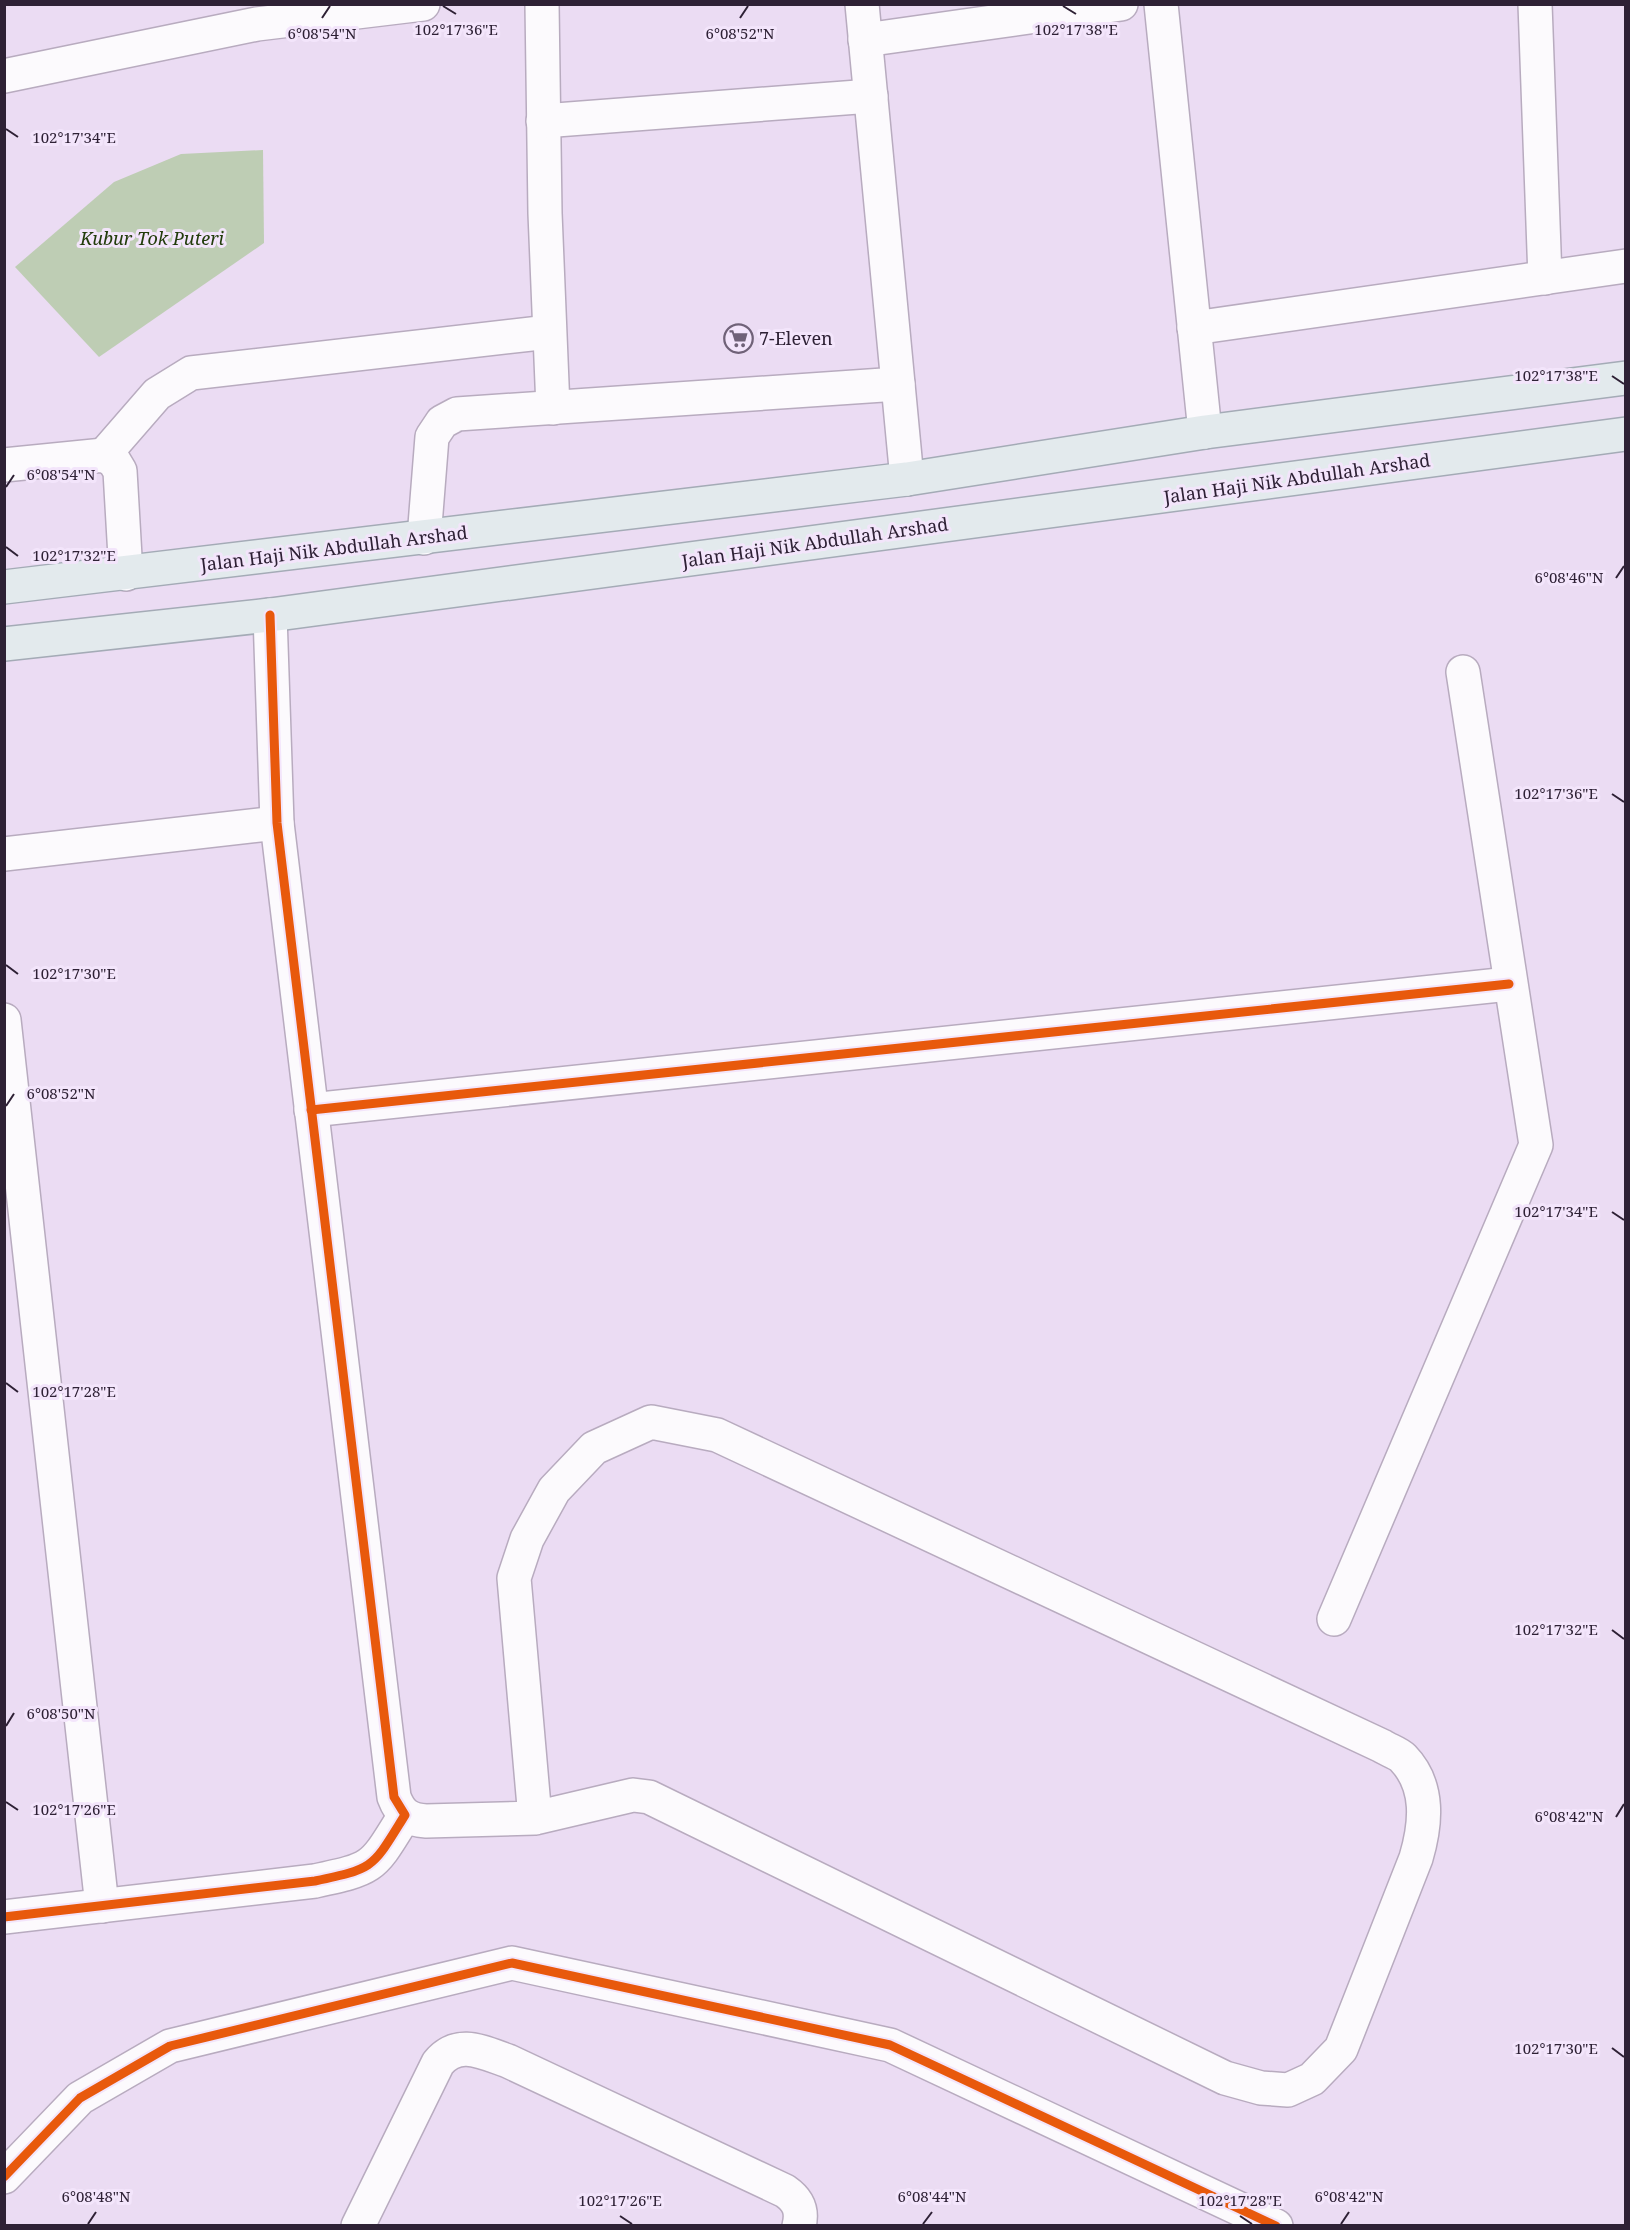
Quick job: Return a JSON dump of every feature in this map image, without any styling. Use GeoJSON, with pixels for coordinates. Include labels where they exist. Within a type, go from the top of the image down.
{"type":"FeatureCollection","features":[{"type":"Feature","properties":{"kind":"main road","name":"Jalan Haji Nik Abdullah Arshad"},"geometry":{"type":"LineString","coordinates":[[4,587],[907,479],[1205,432],[1626,378]]}},
{"type":"Feature","properties":{"kind":"main road","name":"Jalan Haji Nik Abdullah Arshad"},"geometry":{"type":"LineString","coordinates":[[4,644],[270,615],[1626,434]]}},
{"type":"Feature","properties":{"kind":"street"},"geometry":{"type":"LineString","coordinates":[[4,76],[256,14],[423,4]]}},
{"type":"Feature","properties":{"kind":"street"},"geometry":{"type":"LineString","coordinates":[[542,4],[543,121],[553,408]]}},
{"type":"Feature","properties":{"kind":"street"},"geometry":{"type":"LineString","coordinates":[[862,4],[907,479]]}},
{"type":"Feature","properties":{"kind":"street"},"geometry":{"type":"LineString","coordinates":[[865,40],[1121,4]]}},
{"type":"Feature","properties":{"kind":"street"},"geometry":{"type":"LineString","coordinates":[[1161,4],[1205,432]]}},
{"type":"Feature","properties":{"kind":"street"},"geometry":{"type":"LineString","coordinates":[[1535,4],[1545,278]]}},
{"type":"Feature","properties":{"kind":"street"},"geometry":{"type":"LineString","coordinates":[[543,121],[871,96]]}},
{"type":"Feature","properties":{"kind":"street"},"geometry":{"type":"LineString","coordinates":[[1194,328],[1626,266]]}},
{"type":"Feature","properties":{"kind":"street"},"geometry":{"type":"LineString","coordinates":[[104,455],[158,394],[191,373],[549,332]]}},
{"type":"Feature","properties":{"kind":"street"},"geometry":{"type":"LineString","coordinates":[[424,538],[432,437],[442,422],[457,414],[898,384]]}},
{"type":"Feature","properties":{"kind":"street"},"geometry":{"type":"LineString","coordinates":[[4,465],[104,455],[114,461],[120,471],[126,574]]}},
{"type":"Feature","properties":{"kind":"street"},"geometry":{"type":"LineString","coordinates":[[270,615],[277,823],[394,1797],[405,1815],[415,1820],[426,1821],[535,1818],[633,1795],[649,1797],[1225,2078],[1261,2088],[1288,2090],[1312,2079],[1341,2049],[1416,1858],[1423,1832],[1425,1806],[1417,1781],[1403,1758],[1382,1746],[717,1435],[651,1422],[594,1448],[554,1490],[527,1539],[514,1578],[535,1818]]}},
{"type":"Feature","properties":{"kind":"street"},"geometry":{"type":"LineString","coordinates":[[1334,1619],[1534,1153],[1536,1137],[1509,984],[1463,672]]}},
{"type":"Feature","properties":{"kind":"street"},"geometry":{"type":"LineString","coordinates":[[4,854],[277,823]]}},
{"type":"Feature","properties":{"kind":"street"},"geometry":{"type":"LineString","coordinates":[[311,1110],[1509,984]]}},
{"type":"Feature","properties":{"kind":"street"},"geometry":{"type":"LineString","coordinates":[[4,1020],[102,1906]]}},
{"type":"Feature","properties":{"kind":"street"},"geometry":{"type":"LineString","coordinates":[[4,1917],[315,1881],[356,1872],[377,1860],[405,1815]]}},
{"type":"Feature","properties":{"kind":"street"},"geometry":{"type":"LineString","coordinates":[[4,2177],[81,2098],[170,2046],[512,1964],[890,2045],[1276,2226]]}},
{"type":"Feature","properties":{"kind":"street"},"geometry":{"type":"LineString","coordinates":[[358,2226],[438,2063],[447,2053],[464,2048],[508,2061],[785,2192],[795,2198],[800,2207],[799,2226]]}},
{"type":"Feature","properties":{"kind":"green space","name":"Kubur Tok Puteri"},"geometry":{"type":"Polygon","coordinates":[[[263,150],[264,243],[99,357],[15,267],[114,182],[181,154],[263,150]]]}},
{"type":"Feature","properties":{"kind":"cycle path"},"geometry":{"type":"LineString","coordinates":[[4,1917],[335,1877],[362,1868],[378,1856],[405,1815],[394,1797],[277,823],[270,615]]}},
{"type":"Feature","properties":{"kind":"cycle path"},"geometry":{"type":"LineString","coordinates":[[311,1110],[1509,984]]}},
{"type":"Feature","properties":{"kind":"cycle path"},"geometry":{"type":"LineString","coordinates":[[4,2177],[80,2098],[170,2046],[512,1963],[890,2045],[1276,2226]]}},
{"type":"Feature","properties":{"kind":"place","name":"7-Eleven"},"geometry":{"type":"Point","coordinates":[738,339]}}]}
